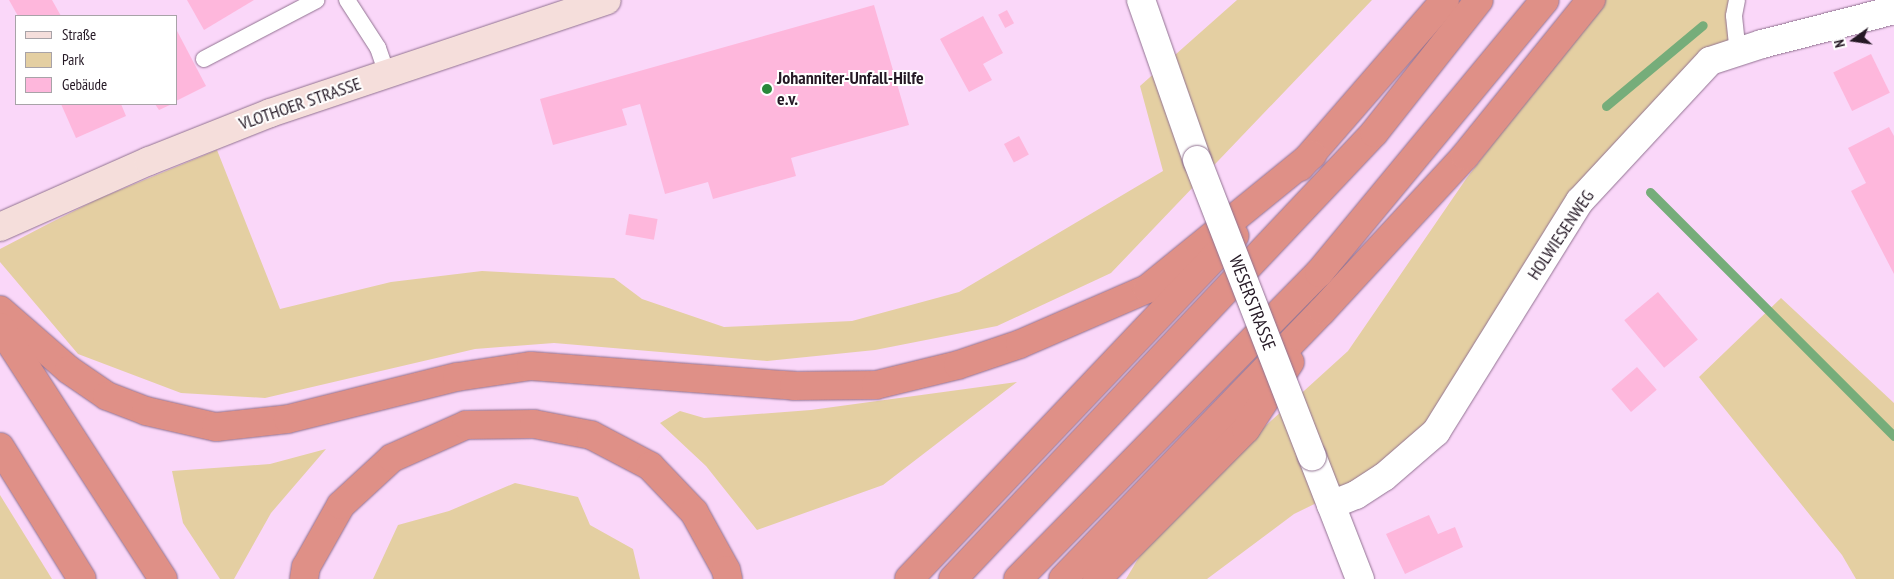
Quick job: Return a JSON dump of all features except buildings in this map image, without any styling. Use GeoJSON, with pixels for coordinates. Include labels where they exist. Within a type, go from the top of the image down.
{"type":"FeatureCollection","features":[{"type":"Feature","properties":{"kind":"highway"},"geometry":{"type":"LineString","coordinates":[[909,579],[1312,155],[1445,0]]}},
{"type":"Feature","properties":{"kind":"highway"},"geometry":{"type":"LineString","coordinates":[[953,579],[1374,133],[1479,0]]}},
{"type":"Feature","properties":{"kind":"highway"},"geometry":{"type":"LineString","coordinates":[[1018,579],[1319,273],[1545,0]]}},
{"type":"Feature","properties":{"kind":"highway"},"geometry":{"type":"LineString","coordinates":[[1063,579],[1322,312],[1464,156],[1590,0]]}},
{"type":"Feature","properties":{"kind":"highway"},"geometry":{"type":"LineString","coordinates":[[0,310],[69,370],[107,396],[146,411],[216,427],[288,419],[457,377],[532,366],[794,386],[876,385],[958,365],[1020,344],[1147,289],[1312,155]]}},
{"type":"Feature","properties":{"kind":"highway"},"geometry":{"type":"LineString","coordinates":[[1097,579],[1246,430],[1322,312]]}},
{"type":"Feature","properties":{"kind":"highway"},"geometry":{"type":"LineString","coordinates":[[0,327],[163,579]]}},
{"type":"Feature","properties":{"kind":"highway"},"geometry":{"type":"LineString","coordinates":[[304,579],[306,567],[341,505],[392,458],[466,425],[534,424],[591,435],[650,466],[694,512],[726,570],[728,579]]}},
{"type":"Feature","properties":{"kind":"highway"},"geometry":{"type":"LineString","coordinates":[[0,447],[82,579]]}},
{"type":"Feature","properties":{"kind":"main road","name":"VLOTHOER STRASSE"},"geometry":{"type":"LineString","coordinates":[[0,227],[149,161],[270,113],[387,74],[565,6],[607,0]]}},
{"type":"Feature","properties":{"kind":"street","name":"WESERSTRASSE"},"geometry":{"type":"LineString","coordinates":[[1135,0],[1145,13],[1196,160],[1360,579]]}},
{"type":"Feature","properties":{"kind":"street","name":"HOLWIESENWEG"},"geometry":{"type":"LineString","coordinates":[[1331,505],[1356,495],[1384,477],[1436,432],[1580,201],[1710,61],[1894,10]]}},
{"type":"Feature","properties":{"kind":"lane"},"geometry":{"type":"LineString","coordinates":[[204,59],[316,0]]}},
{"type":"Feature","properties":{"kind":"lane"},"geometry":{"type":"LineString","coordinates":[[1736,0],[1734,16],[1738,52]]}},
{"type":"Feature","properties":{"kind":"lane"},"geometry":{"type":"LineString","coordinates":[[351,1],[378,48],[387,74]]}},
{"type":"Feature","properties":{"kind":"green space"},"geometry":{"type":"Polygon","coordinates":[[[1237,0],[1372,0],[1111,273],[997,326],[875,350],[767,361],[554,343],[475,349],[265,398],[181,393],[78,354],[0,262],[0,249],[48,224],[98,199],[217,150],[280,309],[391,282],[482,271],[614,278],[642,299],[724,327],[852,321],[959,292],[1163,171],[1140,86],[1237,0]]]}},
{"type":"Feature","properties":{"kind":"green space"},"geometry":{"type":"Polygon","coordinates":[[[1601,0],[1730,0],[1729,44],[1630,137],[1434,415],[1384,470],[1294,514],[1207,579],[1126,579],[1148,542],[1252,438],[1348,351],[1466,179],[1601,0]]]}},
{"type":"Feature","properties":{"kind":"green space"},"geometry":{"type":"Polygon","coordinates":[[[1781,298],[1894,403],[1894,579],[1856,579],[1842,555],[1699,377],[1781,298]]]}},
{"type":"Feature","properties":{"kind":"green space"},"geometry":{"type":"Polygon","coordinates":[[[1017,382],[883,485],[757,530],[706,466],[660,423],[680,411],[704,418],[811,410],[1017,382]]]}},
{"type":"Feature","properties":{"kind":"green space"},"geometry":{"type":"Polygon","coordinates":[[[326,449],[271,513],[234,579],[220,579],[183,523],[172,471],[270,464],[326,449]]]}},
{"type":"Feature","properties":{"kind":"green space"},"geometry":{"type":"Polygon","coordinates":[[[515,483],[578,497],[590,525],[633,549],[640,579],[373,579],[398,525],[449,511],[515,483]]]}},
{"type":"Feature","properties":{"kind":"green space"},"geometry":{"type":"Polygon","coordinates":[[[0,495],[52,579],[0,579],[0,495]]]}},
{"type":"Feature","properties":{"kind":"waterway"},"geometry":{"type":"LineString","coordinates":[[1606,106],[1703,25]]}},
{"type":"Feature","properties":{"kind":"waterway"},"geometry":{"type":"LineString","coordinates":[[1650,192],[1894,436]]}},
{"type":"Feature","properties":{"kind":"place","name":"Johanniter-Unfall-Hilfe e.v."},"geometry":{"type":"Point","coordinates":[767,89]}}]}
